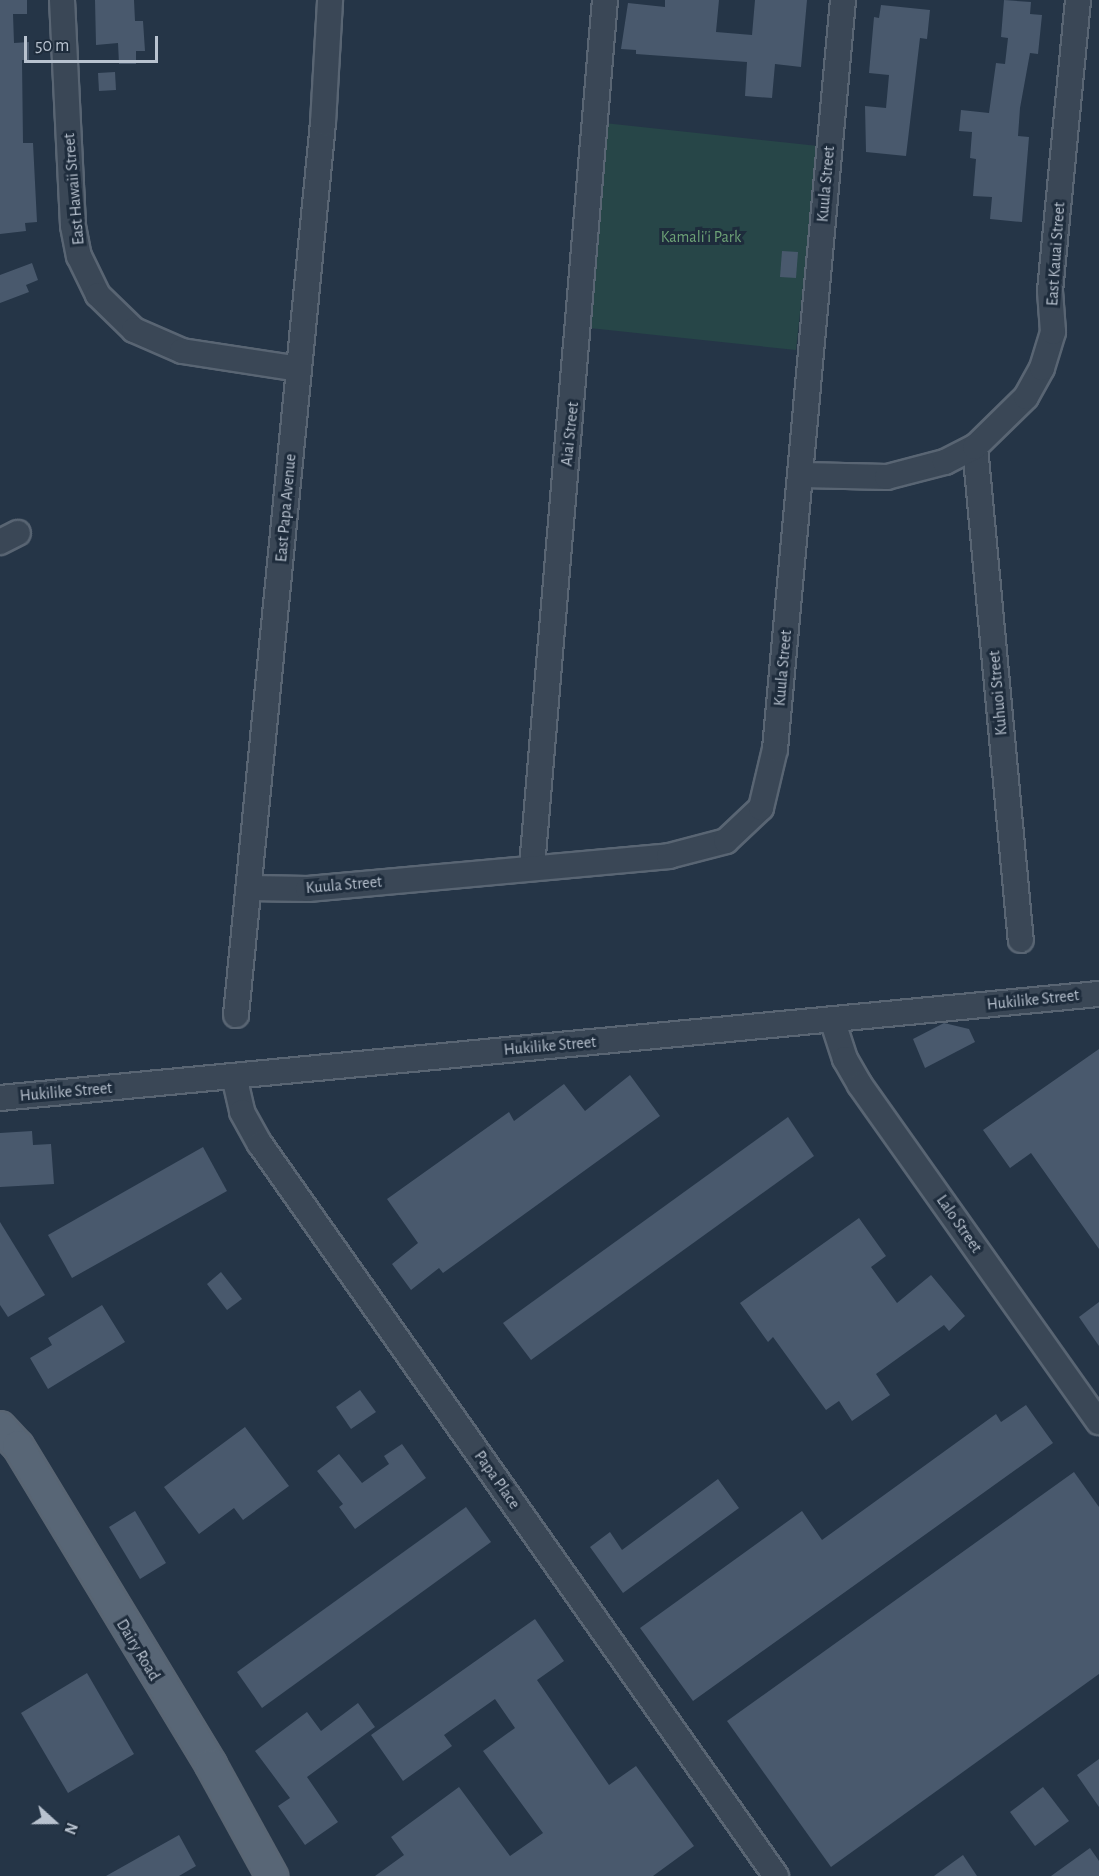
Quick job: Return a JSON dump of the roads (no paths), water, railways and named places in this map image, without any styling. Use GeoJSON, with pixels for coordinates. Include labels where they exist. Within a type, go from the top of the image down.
{"type":"FeatureCollection","features":[{"type":"Feature","properties":{"kind":"main road","name":"Dairy Road"},"geometry":{"type":"LineString","coordinates":[[0,1426],[18,1446],[211,1765],[272,1876]]}},
{"type":"Feature","properties":{"kind":"street","name":"East Hawaii Street"},"geometry":{"type":"LineString","coordinates":[[63,0],[74,226],[79,256],[98,295],[135,330],[182,351],[299,369]]}},
{"type":"Feature","properties":{"kind":"street","name":"East Papa Avenue"},"geometry":{"type":"LineString","coordinates":[[236,1015],[323,123],[330,0]]}},
{"type":"Feature","properties":{"kind":"street","name":"Aiai Street"},"geometry":{"type":"LineString","coordinates":[[532,867],[605,0]]}},
{"type":"Feature","properties":{"kind":"street","name":"Kuula Street"},"geometry":{"type":"LineString","coordinates":[[250,888],[308,889],[694,851],[726,841],[761,808],[776,749],[803,475],[843,0]]}},
{"type":"Feature","properties":{"kind":"street","name":"East Kauai Street"},"geometry":{"type":"LineString","coordinates":[[803,475],[887,477],[945,462],[975,447],[1026,397],[1042,368],[1053,332],[1050,291],[1078,0]]}},
{"type":"Feature","properties":{"kind":"street","name":"Kuhuoi Street"},"geometry":{"type":"LineString","coordinates":[[975,447],[1022,940]]}},
{"type":"Feature","properties":{"kind":"street","name":"Hukilike Street"},"geometry":{"type":"LineString","coordinates":[[0,1098],[1099,994]]}},
{"type":"Feature","properties":{"kind":"street","name":"Lalo Street"},"geometry":{"type":"LineString","coordinates":[[832,1019],[845,1059],[860,1085],[1099,1422]]}},
{"type":"Feature","properties":{"kind":"street","name":"Papa Place"},"geometry":{"type":"LineString","coordinates":[[234,1076],[242,1112],[260,1144],[776,1876]]}},
{"type":"Feature","properties":{"kind":"park label","name":"Kamali'i Park"},"geometry":{"type":"Point","coordinates":[701,237]}}]}
